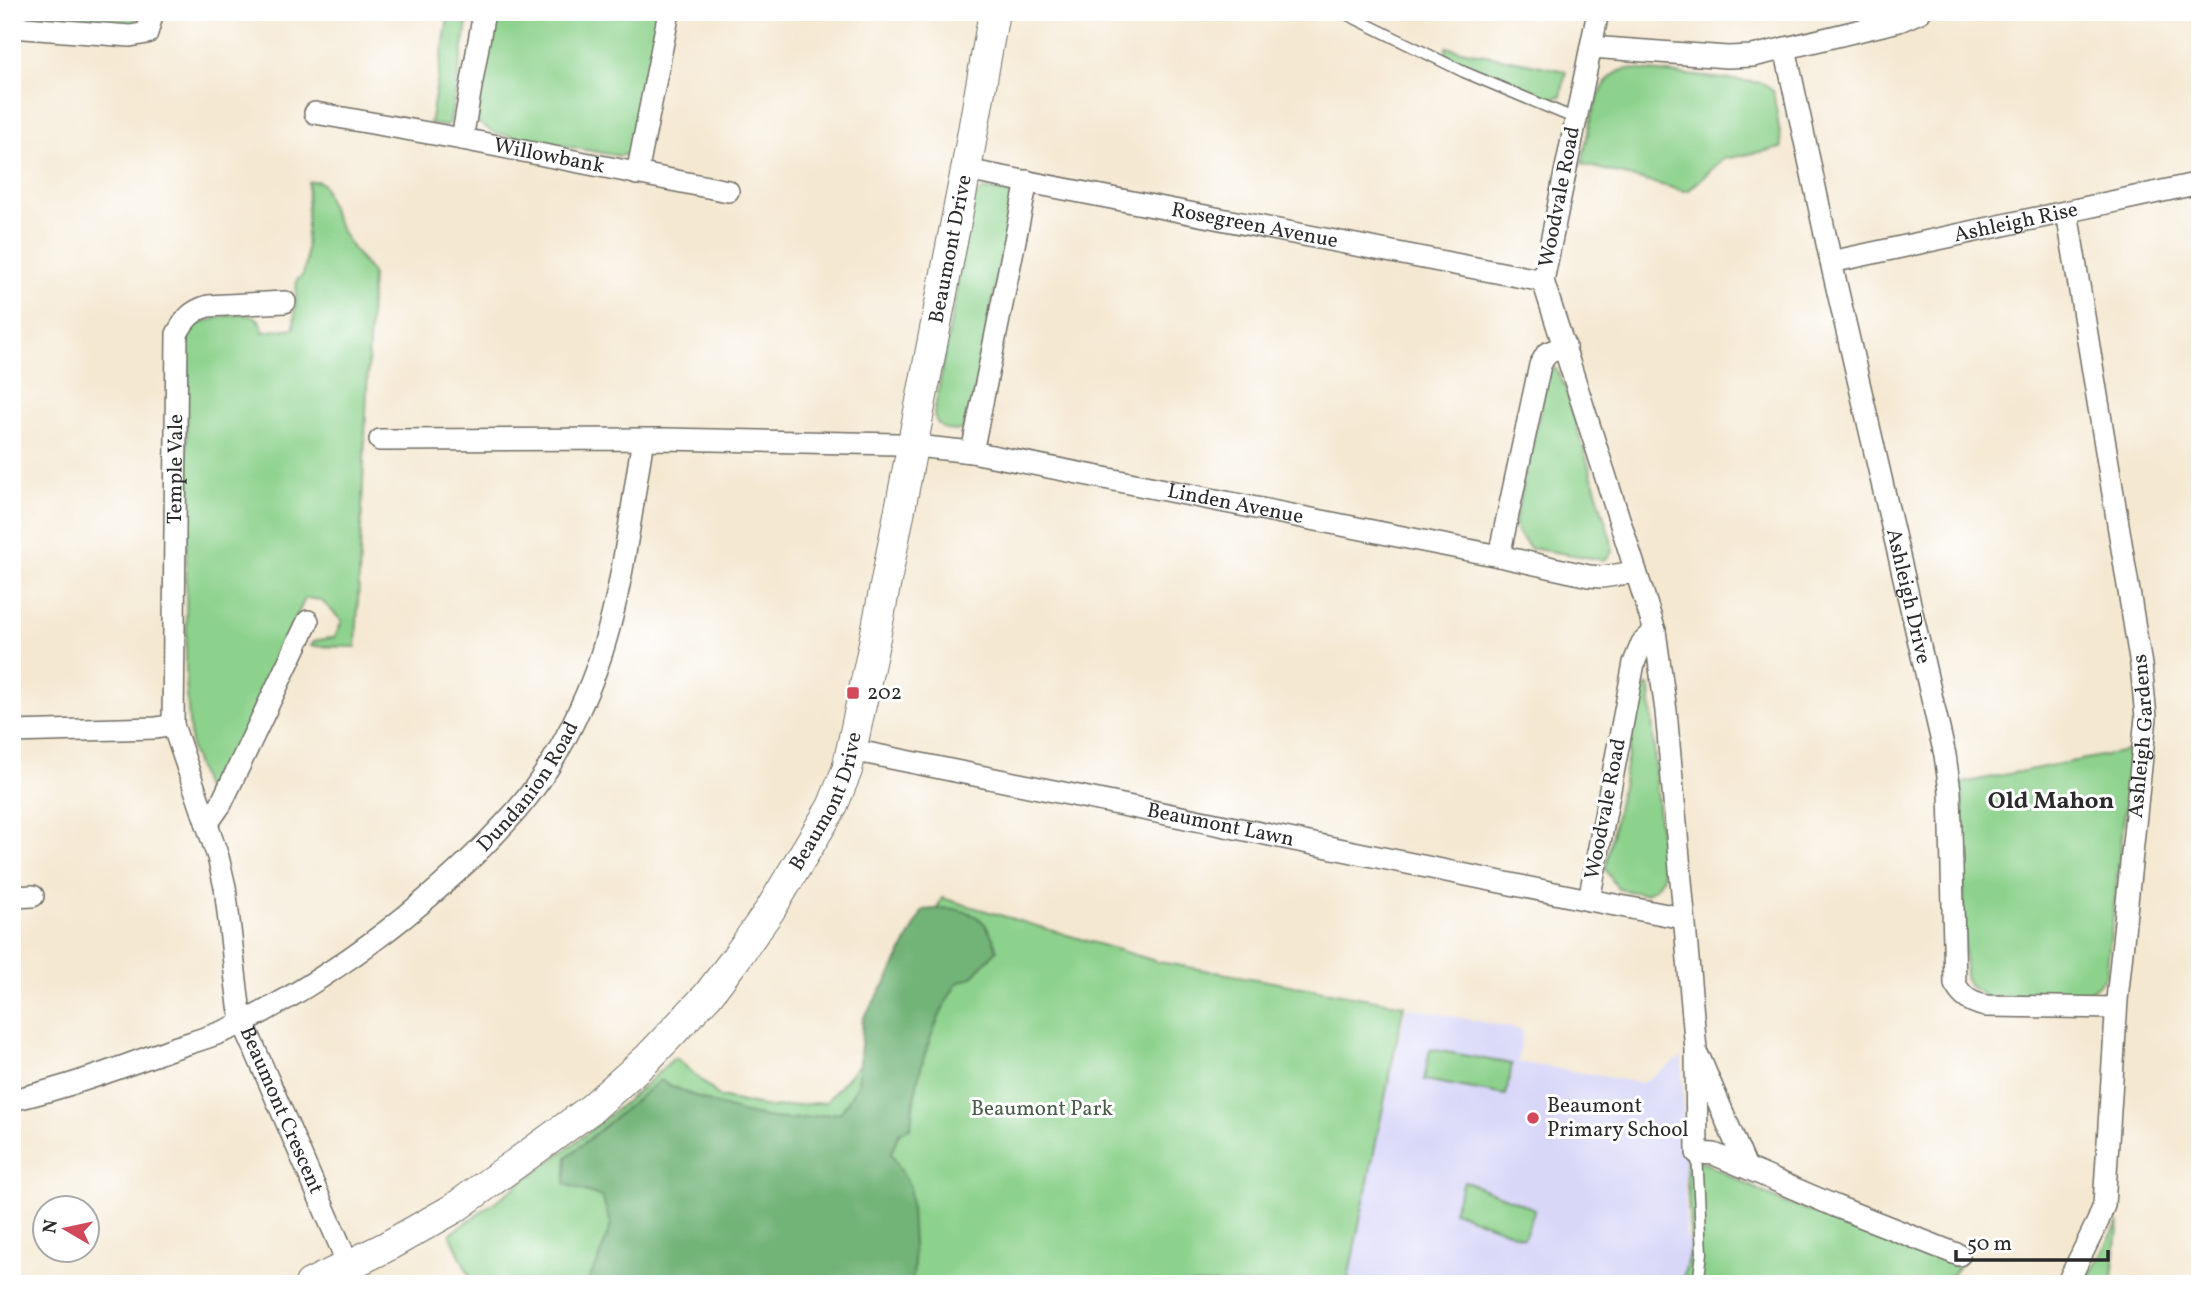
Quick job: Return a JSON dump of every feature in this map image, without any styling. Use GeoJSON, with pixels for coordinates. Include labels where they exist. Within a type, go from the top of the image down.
{"type":"FeatureCollection","features":[{"type":"Feature","properties":{"kind":"street"},"geometry":{"type":"LineString","coordinates":[[12,27],[130,36],[147,33],[153,12]]}},
{"type":"Feature","properties":{"kind":"street"},"geometry":{"type":"LineString","coordinates":[[462,139],[484,12]]}},
{"type":"Feature","properties":{"kind":"street"},"geometry":{"type":"LineString","coordinates":[[637,174],[669,12]]}},
{"type":"Feature","properties":{"kind":"street","name":"Beaumont Drive"},"geometry":{"type":"LineString","coordinates":[[310,1284],[416,1231],[460,1204],[599,1102],[661,1045],[709,994],[770,910],[832,807],[852,750],[965,170],[993,12]]}},
{"type":"Feature","properties":{"kind":"street","name":"Woodvale Road"},"geometry":{"type":"LineString","coordinates":[[1598,12],[1543,281],[1655,631],[1666,711],[1696,1050]]}},
{"type":"Feature","properties":{"kind":"street"},"geometry":{"type":"LineString","coordinates":[[1591,47],[1727,57],[1753,56],[1899,21],[1920,12]]}},
{"type":"Feature","properties":{"kind":"street","name":"Ashleigh Drive"},"geometry":{"type":"LineString","coordinates":[[1785,48],[1830,262],[1945,755],[1950,791],[1955,984],[1970,1002],[1985,1006],[2116,1008]]}},
{"type":"Feature","properties":{"kind":"street","name":"Willowbank"},"geometry":{"type":"LineString","coordinates":[[315,113],[728,191]]}},
{"type":"Feature","properties":{"kind":"street","name":"Rosegreen Avenue"},"geometry":{"type":"LineString","coordinates":[[965,170],[1543,281]]}},
{"type":"Feature","properties":{"kind":"street"},"geometry":{"type":"LineString","coordinates":[[972,452],[1027,181]]}},
{"type":"Feature","properties":{"kind":"street","name":"Ashleigh Rise"},"geometry":{"type":"LineString","coordinates":[[1830,262],[2200,183]]}},
{"type":"Feature","properties":{"kind":"street","name":"Ashleigh Gardens"},"geometry":{"type":"LineString","coordinates":[[2067,212],[2141,664],[2147,717],[2116,1008],[2104,1205],[2067,1284]]}},
{"type":"Feature","properties":{"kind":"street","name":"Temple Vale"},"geometry":{"type":"LineString","coordinates":[[243,1022],[225,887],[218,857],[173,725],[177,334],[186,318],[197,309],[208,306],[285,302]]}},
{"type":"Feature","properties":{"kind":"street"},"geometry":{"type":"LineString","coordinates":[[1565,346],[1547,353],[1540,365],[1499,556],[1588,576],[1602,577],[1636,572]]}},
{"type":"Feature","properties":{"kind":"street","name":"Linden Avenue"},"geometry":{"type":"LineString","coordinates":[[380,440],[643,439],[884,444],[972,452],[1499,556]]}},
{"type":"Feature","properties":{"kind":"street","name":"Dundanion Road"},"geometry":{"type":"LineString","coordinates":[[243,1022],[326,973],[387,929],[448,878],[518,809],[533,789],[580,710],[601,653],[614,604],[643,439]]}},
{"type":"Feature","properties":{"kind":"street"},"geometry":{"type":"LineString","coordinates":[[207,824],[221,804],[308,621]]}},
{"type":"Feature","properties":{"kind":"street","name":"Woodvale Road"},"geometry":{"type":"LineString","coordinates":[[1655,631],[1642,643],[1634,663],[1589,900],[1683,918]]}},
{"type":"Feature","properties":{"kind":"street"},"geometry":{"type":"LineString","coordinates":[[12,732],[156,728],[173,725]]}},
{"type":"Feature","properties":{"kind":"street","name":"Beaumont Lawn"},"geometry":{"type":"LineString","coordinates":[[852,750],[1589,900]]}},
{"type":"Feature","properties":{"kind":"street","name":"Beaumont Crescent"},"geometry":{"type":"LineString","coordinates":[[12,1100],[87,1079],[243,1022],[349,1266]]}},
{"type":"Feature","properties":{"kind":"street"},"geometry":{"type":"LineString","coordinates":[[1696,1050],[1697,1153],[1714,1154],[1959,1255]]}},
{"type":"Feature","properties":{"kind":"street"},"geometry":{"type":"LineString","coordinates":[[1696,1050],[1746,1167]]}},
{"type":"Feature","properties":{"kind":"lane"},"geometry":{"type":"LineString","coordinates":[[1342,12],[1464,72],[1576,119]]}},
{"type":"Feature","properties":{"kind":"lane"},"geometry":{"type":"LineString","coordinates":[[1697,1153],[1702,1253],[1698,1284]]}},
{"type":"Feature","properties":{"kind":"shaded area","name":"Beaumont Primary School"},"geometry":{"type":"Polygon","coordinates":[[[1406,1007],[1523,1030],[1518,1062],[1642,1083],[1682,1057],[1686,1236],[1691,1246],[1682,1284],[1345,1284],[1406,1007]]]}},
{"type":"Feature","properties":{"kind":"green space"},"geometry":{"type":"Polygon","coordinates":[[[12,12],[144,12],[132,26],[12,18],[12,12]]]}},
{"type":"Feature","properties":{"kind":"green space"},"geometry":{"type":"Polygon","coordinates":[[[449,12],[469,12],[450,123],[444,126],[430,124],[449,12]]]}},
{"type":"Feature","properties":{"kind":"green space"},"geometry":{"type":"Polygon","coordinates":[[[492,12],[662,12],[632,149],[627,154],[619,156],[495,133],[478,123],[492,12]]]}},
{"type":"Feature","properties":{"kind":"green space"},"geometry":{"type":"Polygon","coordinates":[[[1446,47],[1566,71],[1561,96],[1552,99],[1456,60],[1446,54],[1446,47]]]}},
{"type":"Feature","properties":{"kind":"green space"},"geometry":{"type":"Polygon","coordinates":[[[1630,69],[1763,83],[1773,90],[1782,148],[1723,159],[1689,190],[1684,191],[1582,164],[1590,122],[1601,92],[1608,80],[1618,72],[1630,69]]]}},
{"type":"Feature","properties":{"kind":"green space"},"geometry":{"type":"Polygon","coordinates":[[[317,181],[323,184],[348,242],[372,273],[356,647],[311,646],[314,641],[335,637],[342,621],[321,600],[305,598],[222,781],[216,792],[210,792],[205,789],[191,748],[186,680],[187,342],[192,328],[233,315],[255,317],[263,332],[294,328],[297,280],[303,275],[306,263],[308,182],[317,181]]]}},
{"type":"Feature","properties":{"kind":"green space"},"geometry":{"type":"Polygon","coordinates":[[[984,189],[1006,192],[1013,199],[968,425],[952,431],[938,424],[934,414],[972,204],[984,189]]]}},
{"type":"Feature","properties":{"kind":"green space"},"geometry":{"type":"Polygon","coordinates":[[[1553,368],[1565,387],[1611,540],[1611,552],[1603,560],[1530,548],[1517,532],[1515,521],[1549,371],[1553,368]]]}},
{"type":"Feature","properties":{"kind":"green space"},"geometry":{"type":"Polygon","coordinates":[[[1646,686],[1649,686],[1650,690],[1663,877],[1655,888],[1645,894],[1618,889],[1605,869],[1641,694],[1646,686]]]}},
{"type":"Feature","properties":{"kind":"green space"},"geometry":{"type":"Polygon","coordinates":[[[2132,750],[2106,975],[2093,989],[2077,996],[1986,997],[1970,986],[1965,977],[1962,783],[2132,750]]]}},
{"type":"Feature","properties":{"kind":"green space","name":"Beaumont Park"},"geometry":{"type":"Polygon","coordinates":[[[942,898],[1159,962],[1404,1005],[1347,1284],[473,1284],[450,1234],[594,1128],[675,1057],[720,1097],[771,1108],[826,1102],[876,1045],[942,898]]]}},
{"type":"Feature","properties":{"kind":"green space"},"geometry":{"type":"Polygon","coordinates":[[[948,908],[974,915],[986,925],[997,950],[971,978],[957,983],[947,1000],[925,1052],[911,1127],[899,1133],[891,1153],[910,1187],[914,1267],[912,1284],[586,1284],[598,1262],[611,1224],[602,1197],[565,1184],[567,1157],[660,1080],[706,1101],[759,1116],[791,1119],[841,1112],[858,1084],[863,1019],[888,979],[923,910],[948,908]]]}},
{"type":"Feature","properties":{"kind":"green space"},"geometry":{"type":"Polygon","coordinates":[[[1430,1049],[1512,1064],[1506,1095],[1424,1080],[1430,1049]]]}},
{"type":"Feature","properties":{"kind":"green space"},"geometry":{"type":"Polygon","coordinates":[[[1685,1153],[1784,1203],[1962,1260],[1948,1284],[1682,1284],[1691,1245],[1685,1153]]]}},
{"type":"Feature","properties":{"kind":"green space"},"geometry":{"type":"Polygon","coordinates":[[[1464,1181],[1535,1209],[1524,1238],[1453,1211],[1464,1181]]]}},
{"type":"Feature","properties":{"kind":"green space"},"geometry":{"type":"Polygon","coordinates":[[[2119,1222],[2111,1284],[2085,1284],[2116,1227],[2119,1222]]]}},
{"type":"Feature","properties":{"kind":"place","name":"202"},"geometry":{"type":"Point","coordinates":[853,693]}},
{"type":"Feature","properties":{"kind":"place","name":"Beaumont Primary School"},"geometry":{"type":"Point","coordinates":[1533,1118]}},
{"type":"Feature","properties":{"kind":"district","name":"Old Mahon"},"geometry":{"type":"Point","coordinates":[2051,802]}}]}
